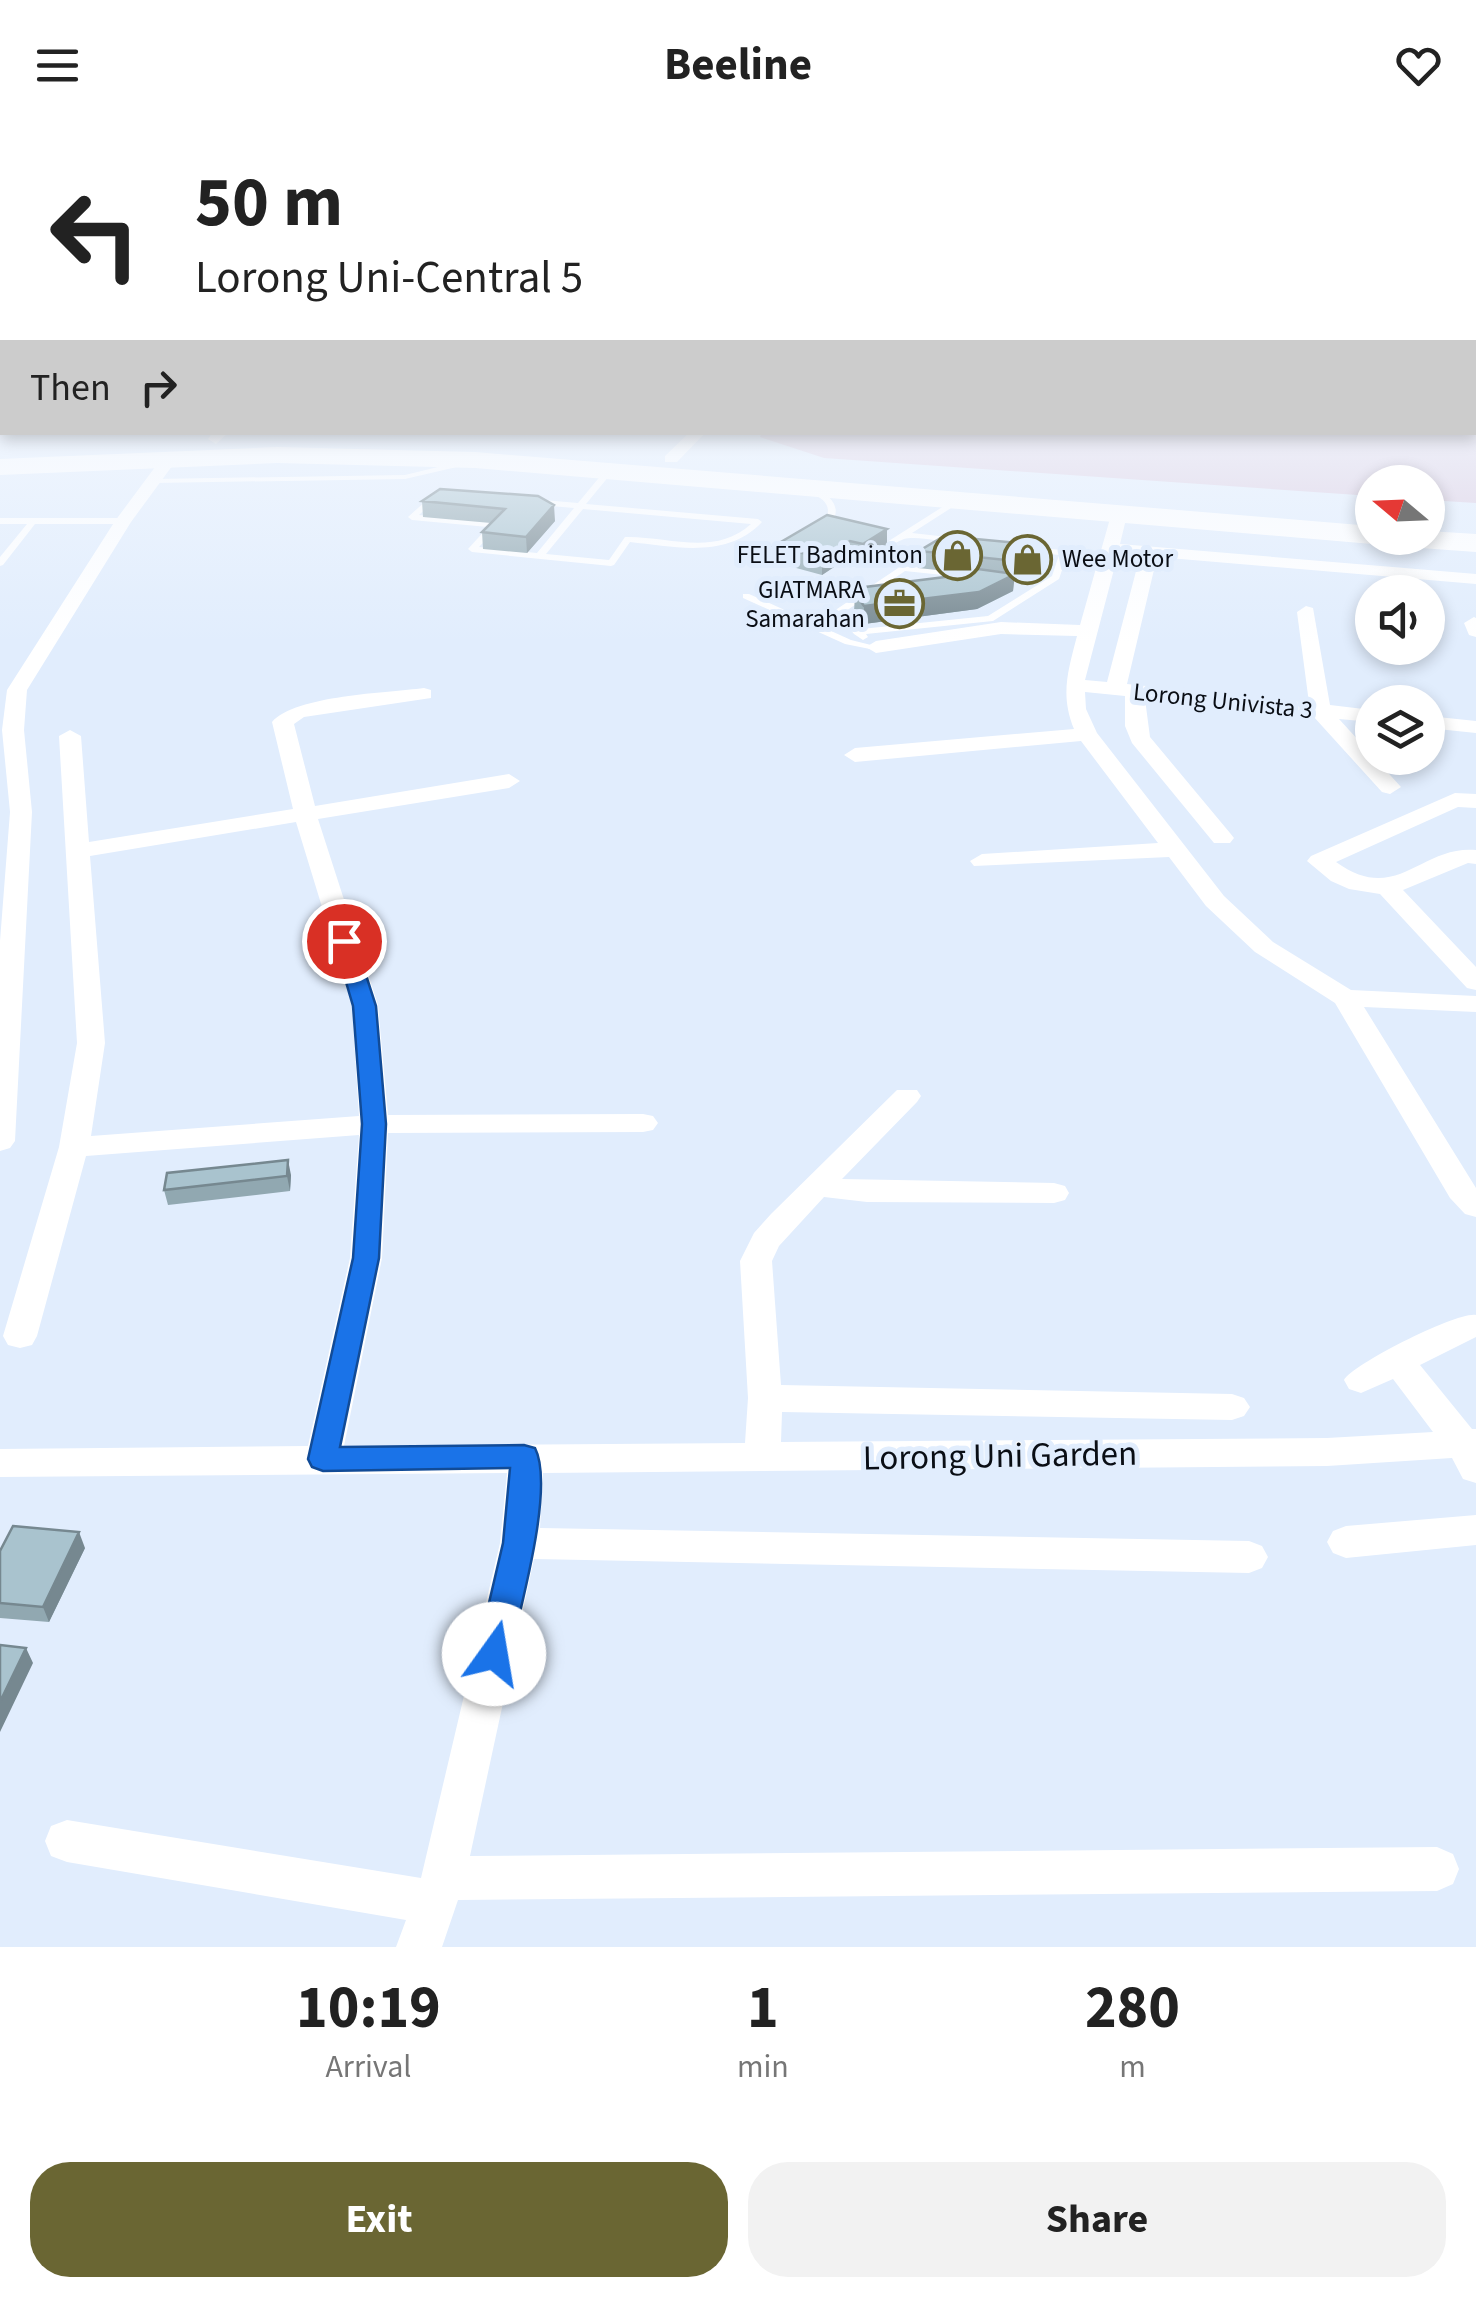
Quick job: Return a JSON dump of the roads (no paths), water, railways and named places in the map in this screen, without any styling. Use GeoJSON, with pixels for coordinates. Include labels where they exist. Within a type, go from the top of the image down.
{"type":"FeatureCollection","features":[{"type":"Feature","properties":{"kind":"highway"},"geometry":{"type":"LineString","coordinates":[[662,475],[1355,534]]}},
{"type":"Feature","properties":{"kind":"highway"},"geometry":{"type":"LineString","coordinates":[[853,475],[1355,519]]}},
{"type":"Feature","properties":{"kind":"highway"},"geometry":{"type":"LineString","coordinates":[[1445,525],[1476,528]]}},
{"type":"Feature","properties":{"kind":"highway"},"geometry":{"type":"LineString","coordinates":[[1445,541],[1476,543]]}},
{"type":"Feature","properties":{"kind":"street"},"geometry":{"type":"LineString","coordinates":[[0,1141],[16,813],[6,730],[17,690],[26,674],[123,521],[158,475]]}},
{"type":"Feature","properties":{"kind":"street"},"geometry":{"type":"LineString","coordinates":[[1119,516],[1085,631],[1074,684],[1076,709],[1087,734],[1214,901],[1264,948],[1345,998],[1469,1199]]}},
{"type":"Feature","properties":{"kind":"street"},"geometry":{"type":"LineString","coordinates":[[1108,552],[1150,550],[1476,579]]}},
{"type":"Feature","properties":{"kind":"street"},"geometry":{"type":"LineString","coordinates":[[1150,550],[1125,691],[1140,738],[1222,838]]}},
{"type":"Feature","properties":{"kind":"street"},"geometry":{"type":"LineString","coordinates":[[1306,612],[1320,711],[1390,787]]}},
{"type":"Feature","properties":{"kind":"street"},"geometry":{"type":"LineString","coordinates":[[876,647],[1001,628],[1085,631]]}},
{"type":"Feature","properties":{"kind":"street","name":"Lorong Univista 3"},"geometry":{"type":"LineString","coordinates":[[1074,684],[1355,714]]}},
{"type":"Feature","properties":{"kind":"street"},"geometry":{"type":"LineString","coordinates":[[323,1459],[366,1258],[374,1124],[364,1006],[304,813],[283,722],[288,716],[424,694]]}},
{"type":"Feature","properties":{"kind":"street"},"geometry":{"type":"LineString","coordinates":[[1445,723],[1476,726]]}},
{"type":"Feature","properties":{"kind":"street"},"geometry":{"type":"LineString","coordinates":[[854,754],[1087,734]]}},
{"type":"Feature","properties":{"kind":"street"},"geometry":{"type":"LineString","coordinates":[[20,1336],[74,1147],[91,1042],[70,736]]}},
{"type":"Feature","properties":{"kind":"street"},"geometry":{"type":"LineString","coordinates":[[79,851],[509,781]]}},
{"type":"Feature","properties":{"kind":"street"},"geometry":{"type":"LineString","coordinates":[[1476,800],[1454,800],[1318,860],[1355,886],[1387,888],[1465,856],[1476,858]]}},
{"type":"Feature","properties":{"kind":"street"},"geometry":{"type":"LineString","coordinates":[[982,861],[1176,849]]}},
{"type":"Feature","properties":{"kind":"street"},"geometry":{"type":"LineString","coordinates":[[1387,888],[1476,982]]}},
{"type":"Feature","properties":{"kind":"street"},"geometry":{"type":"LineString","coordinates":[[1345,998],[1476,1004]]}},
{"type":"Feature","properties":{"kind":"street"},"geometry":{"type":"LineString","coordinates":[[762,1459],[765,1398],[756,1261],[766,1241],[908,1096]]}},
{"type":"Feature","properties":{"kind":"street"},"geometry":{"type":"LineString","coordinates":[[74,1147],[374,1124],[644,1123]]}},
{"type":"Feature","properties":{"kind":"street"},"geometry":{"type":"LineString","coordinates":[[822,1186],[866,1192],[1054,1193]]}},
{"type":"Feature","properties":{"kind":"street"},"geometry":{"type":"LineString","coordinates":[[1361,1380],[1470,1325]]}},
{"type":"Feature","properties":{"kind":"street"},"geometry":{"type":"LineString","coordinates":[[1398,1362],[1472,1452]]}},
{"type":"Feature","properties":{"kind":"street"},"geometry":{"type":"LineString","coordinates":[[765,1398],[1232,1407]]}},
{"type":"Feature","properties":{"kind":"street","name":"Lorong Uni Garden"},"geometry":{"type":"LineString","coordinates":[[0,1463],[524,1456],[762,1459],[1472,1452]]}},
{"type":"Feature","properties":{"kind":"street"},"geometry":{"type":"LineString","coordinates":[[419,1947],[439,1890],[519,1543],[526,1489],[524,1456]]}},
{"type":"Feature","properties":{"kind":"street"},"geometry":{"type":"LineString","coordinates":[[1346,1542],[1476,1530]]}},
{"type":"Feature","properties":{"kind":"street"},"geometry":{"type":"LineString","coordinates":[[519,1543],[1249,1556]]}},
{"type":"Feature","properties":{"kind":"street"},"geometry":{"type":"LineString","coordinates":[[68,1841],[439,1890],[1437,1869]]}},
{"type":"Feature","properties":{"kind":"lane"},"geometry":{"type":"LineString","coordinates":[[539,556],[606,475]]}},
{"type":"Feature","properties":{"kind":"lane"},"geometry":{"type":"LineString","coordinates":[[804,488],[823,495],[832,506],[830,528],[811,533]]}},
{"type":"Feature","properties":{"kind":"lane"},"geometry":{"type":"LineString","coordinates":[[436,494],[581,507],[758,522],[748,534],[710,546],[628,539],[610,563],[472,549],[494,525],[412,518],[436,494]]}},
{"type":"Feature","properties":{"kind":"lane"},"geometry":{"type":"LineString","coordinates":[[839,564],[856,566],[958,501]]}},
{"type":"Feature","properties":{"kind":"lane"},"geometry":{"type":"LineString","coordinates":[[0,521],[123,521]]}},
{"type":"Feature","properties":{"kind":"lane"},"geometry":{"type":"LineString","coordinates":[[0,563],[33,521]]}},
{"type":"Feature","properties":{"kind":"lane"},"geometry":{"type":"LineString","coordinates":[[884,538],[905,535],[960,542]]}},
{"type":"Feature","properties":{"kind":"lane"},"geometry":{"type":"LineString","coordinates":[[876,647],[840,612],[943,540]]}},
{"type":"Feature","properties":{"kind":"lane"},"geometry":{"type":"LineString","coordinates":[[1012,547],[1108,552]]}},
{"type":"Feature","properties":{"kind":"lane"},"geometry":{"type":"LineString","coordinates":[[857,632],[990,618],[1056,577],[1064,552]]}},
{"type":"Feature","properties":{"kind":"lane"},"geometry":{"type":"LineString","coordinates":[[904,568],[982,578]]}},
{"type":"Feature","properties":{"kind":"lane"},"geometry":{"type":"LineString","coordinates":[[950,582],[963,575]]}},
{"type":"Feature","properties":{"kind":"lane"},"geometry":{"type":"LineString","coordinates":[[1022,582],[1042,584]]}},
{"type":"Feature","properties":{"kind":"lane"},"geometry":{"type":"LineString","coordinates":[[746,596],[848,642],[876,647]]}},
{"type":"Feature","properties":{"kind":"lane"},"geometry":{"type":"LineString","coordinates":[[858,599],[878,596]]}},
{"type":"Feature","properties":{"kind":"place","name":"FELET Badminton"},"geometry":{"type":"Point","coordinates":[958,555]}},
{"type":"Feature","properties":{"kind":"place","name":"Wee Motor"},"geometry":{"type":"Point","coordinates":[1027,559]}},
{"type":"Feature","properties":{"kind":"place","name":"GIATMARA Samarahan"},"geometry":{"type":"Point","coordinates":[900,604]}}]}
